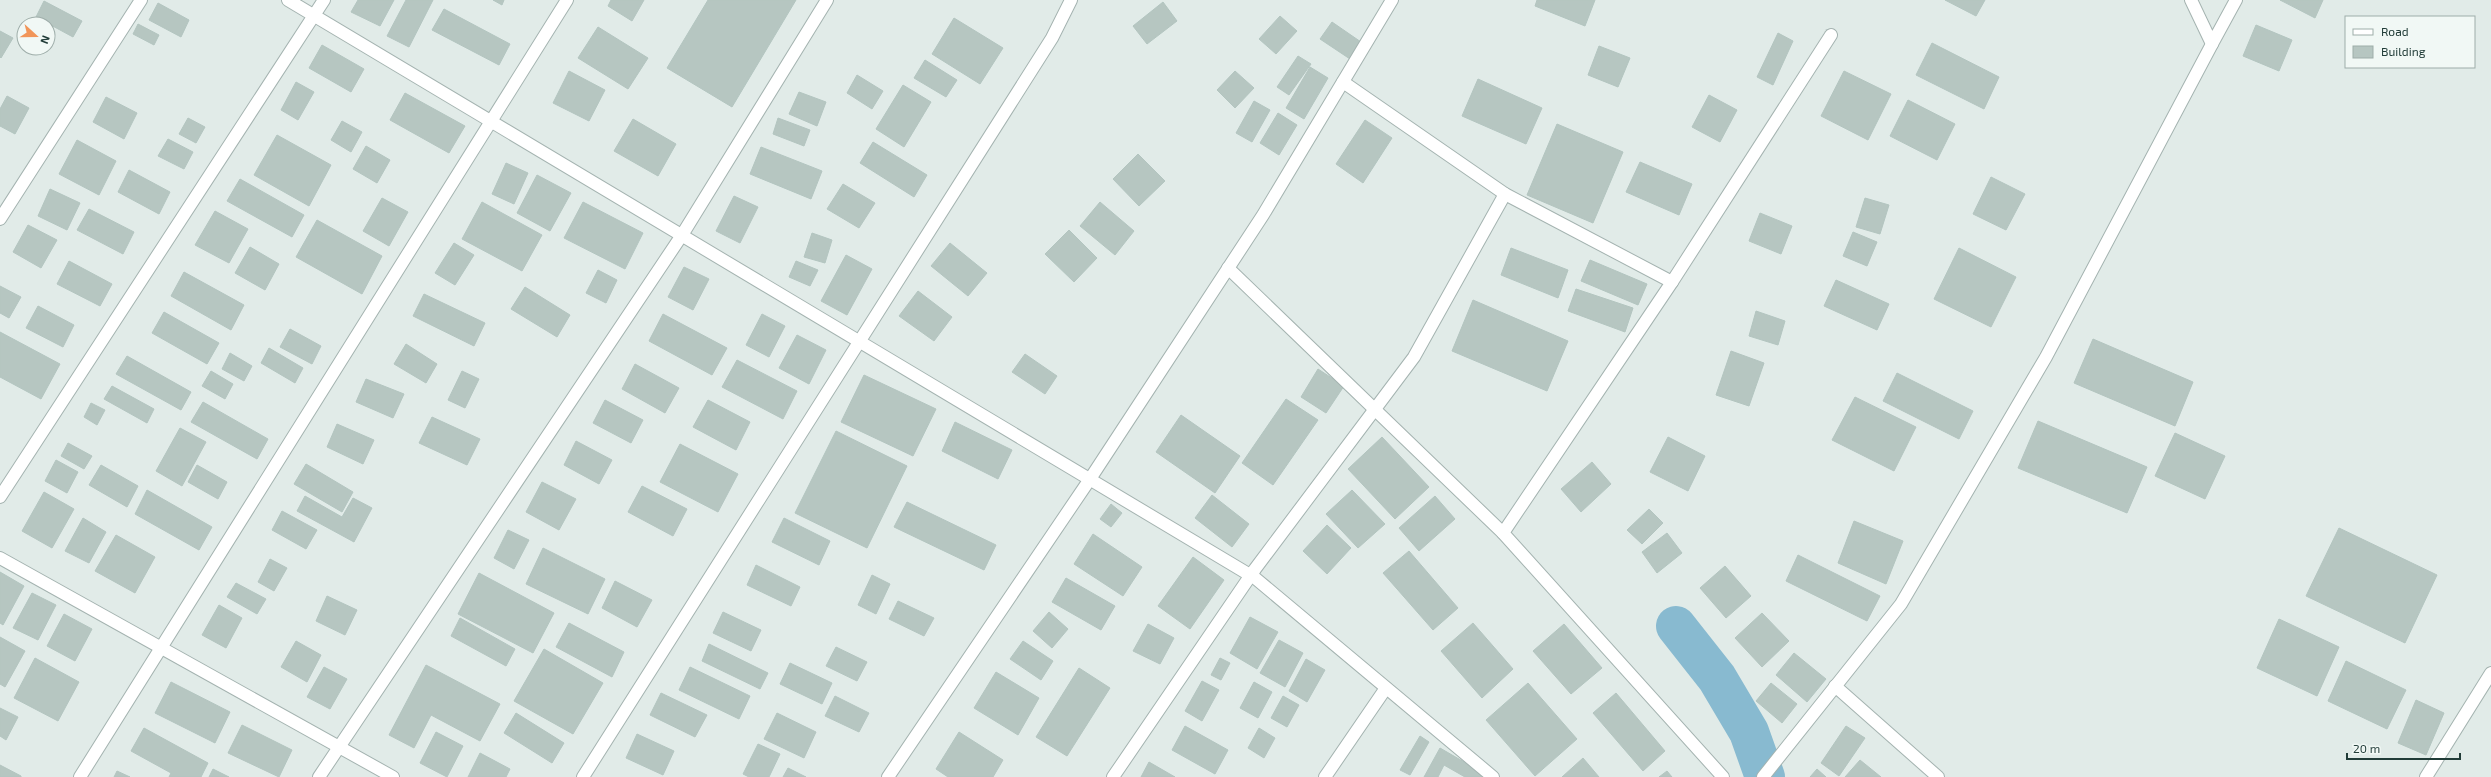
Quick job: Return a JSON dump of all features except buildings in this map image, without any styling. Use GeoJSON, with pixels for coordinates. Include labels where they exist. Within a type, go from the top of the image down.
{"type":"FeatureCollection","features":[{"type":"Feature","properties":{"kind":"street"},"geometry":{"type":"LineString","coordinates":[[0,219],[140,0]]}},
{"type":"Feature","properties":{"kind":"street"},"geometry":{"type":"LineString","coordinates":[[288,0],[1250,575],[1493,777]]}},
{"type":"Feature","properties":{"kind":"street"},"geometry":{"type":"LineString","coordinates":[[0,497],[324,0]]}},
{"type":"Feature","properties":{"kind":"street"},"geometry":{"type":"LineString","coordinates":[[80,777],[162,649],[567,0]]}},
{"type":"Feature","properties":{"kind":"street"},"geometry":{"type":"LineString","coordinates":[[319,777],[338,746],[682,235],[827,0]]}},
{"type":"Feature","properties":{"kind":"street"},"geometry":{"type":"LineString","coordinates":[[583,777],[1048,45],[1071,0]]}},
{"type":"Feature","properties":{"kind":"street"},"geometry":{"type":"LineString","coordinates":[[888,777],[1090,479],[1263,215],[1392,0]]}},
{"type":"Feature","properties":{"kind":"street"},"geometry":{"type":"LineString","coordinates":[[2191,0],[2212,44]]}},
{"type":"Feature","properties":{"kind":"street"},"geometry":{"type":"LineString","coordinates":[[1763,777],[1901,604],[2046,357],[2236,0]]}},
{"type":"Feature","properties":{"kind":"street"},"geometry":{"type":"LineString","coordinates":[[1503,533],[1672,282],[1831,35]]}},
{"type":"Feature","properties":{"kind":"street"},"geometry":{"type":"LineString","coordinates":[[1343,82],[1506,194],[1672,282]]}},
{"type":"Feature","properties":{"kind":"street"},"geometry":{"type":"LineString","coordinates":[[1113,777],[1250,575],[1414,357],[1506,194]]}},
{"type":"Feature","properties":{"kind":"street"},"geometry":{"type":"LineString","coordinates":[[1228,268],[1503,533],[1723,777]]}},
{"type":"Feature","properties":{"kind":"street"},"geometry":{"type":"LineString","coordinates":[[0,558],[393,777]]}},
{"type":"Feature","properties":{"kind":"street"},"geometry":{"type":"LineString","coordinates":[[2426,777],[2491,673]]}},
{"type":"Feature","properties":{"kind":"street"},"geometry":{"type":"LineString","coordinates":[[1835,686],[1938,777]]}},
{"type":"Feature","properties":{"kind":"street"},"geometry":{"type":"LineString","coordinates":[[1325,777],[1386,688]]}},
{"type":"Feature","properties":{"kind":"waterway"},"geometry":{"type":"LineString","coordinates":[[1676,626],[1717,678],[1749,732],[1765,777]]}}]}
